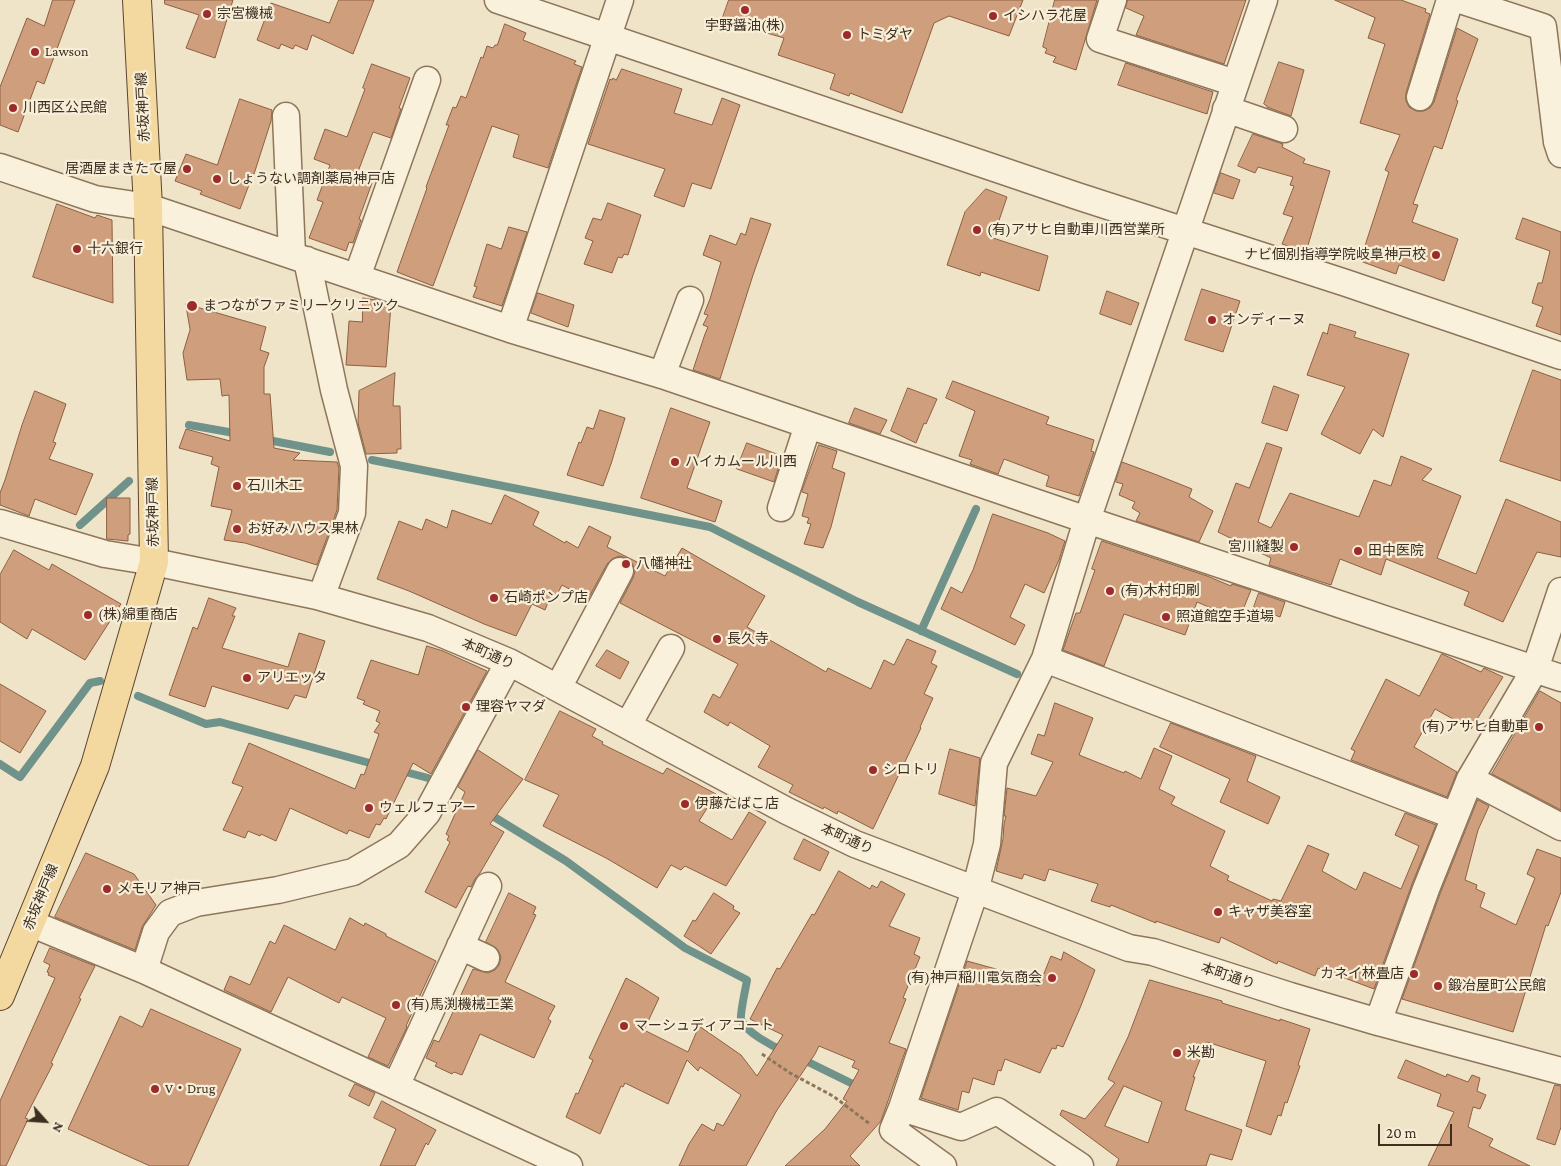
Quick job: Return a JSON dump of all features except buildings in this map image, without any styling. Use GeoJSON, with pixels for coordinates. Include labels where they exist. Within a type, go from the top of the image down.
{"type":"FeatureCollection","features":[{"type":"Feature","properties":{"kind":"main road","name":"赤坂神戸線"},"geometry":{"type":"LineString","coordinates":[[0,996],[95,766],[154,562],[148,207],[137,0]]}},
{"type":"Feature","properties":{"kind":"street"},"geometry":{"type":"LineString","coordinates":[[498,0],[1184,232],[1346,283],[1561,356]]}},
{"type":"Feature","properties":{"kind":"street"},"geometry":{"type":"LineString","coordinates":[[510,329],[620,0]]}},
{"type":"Feature","properties":{"kind":"street"},"geometry":{"type":"LineString","coordinates":[[1114,0],[1100,40],[1235,83]]}},
{"type":"Feature","properties":{"kind":"street"},"geometry":{"type":"LineString","coordinates":[[897,1119],[975,890],[986,844],[994,763],[1045,659],[1088,520],[1264,0]]}},
{"type":"Feature","properties":{"kind":"street"},"geometry":{"type":"LineString","coordinates":[[1420,97],[1450,0]]}},
{"type":"Feature","properties":{"kind":"street"},"geometry":{"type":"LineString","coordinates":[[1460,0],[1552,30],[1557,142],[1561,154]]}},
{"type":"Feature","properties":{"kind":"street"},"geometry":{"type":"LineString","coordinates":[[357,277],[427,80]]}},
{"type":"Feature","properties":{"kind":"street"},"geometry":{"type":"LineString","coordinates":[[1226,109],[1284,129]]}},
{"type":"Feature","properties":{"kind":"street"},"geometry":{"type":"LineString","coordinates":[[286,116],[299,258],[354,466],[352,513],[321,597]]}},
{"type":"Feature","properties":{"kind":"street"},"geometry":{"type":"LineString","coordinates":[[0,167],[95,199],[148,207],[510,329],[662,375],[1561,678]]}},
{"type":"Feature","properties":{"kind":"street"},"geometry":{"type":"LineString","coordinates":[[662,375],[690,300]]}},
{"type":"Feature","properties":{"kind":"street"},"geometry":{"type":"LineString","coordinates":[[781,508],[808,425]]}},
{"type":"Feature","properties":{"kind":"street","name":"本町通り"},"geometry":{"type":"LineString","coordinates":[[0,523],[105,554],[154,562],[321,597],[428,628],[509,662],[787,812],[855,844],[1129,948],[1152,952],[1378,1022],[1561,1071]]}},
{"type":"Feature","properties":{"kind":"street"},"geometry":{"type":"LineString","coordinates":[[558,688],[620,571]]}},
{"type":"Feature","properties":{"kind":"street"},"geometry":{"type":"LineString","coordinates":[[1378,1022],[1426,888],[1470,779],[1535,669],[1561,591]]}},
{"type":"Feature","properties":{"kind":"street"},"geometry":{"type":"LineString","coordinates":[[628,725],[671,648]]}},
{"type":"Feature","properties":{"kind":"street"},"geometry":{"type":"LineString","coordinates":[[1045,659],[1455,816]]}},
{"type":"Feature","properties":{"kind":"street"},"geometry":{"type":"LineString","coordinates":[[144,970],[156,932],[170,913],[196,903],[278,890],[353,872],[399,845],[427,813],[509,662]]}},
{"type":"Feature","properties":{"kind":"street"},"geometry":{"type":"LineString","coordinates":[[1470,779],[1561,828]]}},
{"type":"Feature","properties":{"kind":"street"},"geometry":{"type":"LineString","coordinates":[[396,1086],[488,886]]}},
{"type":"Feature","properties":{"kind":"street"},"geometry":{"type":"LineString","coordinates":[[30,923],[144,970],[569,1166]]}},
{"type":"Feature","properties":{"kind":"street"},"geometry":{"type":"LineString","coordinates":[[460,946],[486,958]]}},
{"type":"Feature","properties":{"kind":"street"},"geometry":{"type":"LineString","coordinates":[[897,1119],[961,1127],[997,1111],[1080,1166]]}},
{"type":"Feature","properties":{"kind":"street"},"geometry":{"type":"LineString","coordinates":[[897,1119],[943,1166]]}},
{"type":"Feature","properties":{"kind":"path"},"geometry":{"type":"LineString","coordinates":[[762,1054],[790,1073],[833,1096],[886,1135],[897,1119]]}},
{"type":"Feature","properties":{"kind":"waterway"},"geometry":{"type":"LineString","coordinates":[[189,425],[240,434]]}},
{"type":"Feature","properties":{"kind":"waterway"},"geometry":{"type":"LineString","coordinates":[[263,439],[330,452]]}},
{"type":"Feature","properties":{"kind":"waterway"},"geometry":{"type":"LineString","coordinates":[[372,460],[710,527],[858,602],[1017,674]]}},
{"type":"Feature","properties":{"kind":"waterway"},"geometry":{"type":"LineString","coordinates":[[80,525],[129,481]]}},
{"type":"Feature","properties":{"kind":"waterway"},"geometry":{"type":"LineString","coordinates":[[921,631],[976,509]]}},
{"type":"Feature","properties":{"kind":"waterway"},"geometry":{"type":"LineString","coordinates":[[0,764],[20,777],[90,683],[100,681]]}},
{"type":"Feature","properties":{"kind":"waterway"},"geometry":{"type":"LineString","coordinates":[[138,696],[206,724],[220,722],[377,765]]}},
{"type":"Feature","properties":{"kind":"waterway"},"geometry":{"type":"LineString","coordinates":[[398,770],[428,778]]}},
{"type":"Feature","properties":{"kind":"waterway"},"geometry":{"type":"LineString","coordinates":[[486,812],[566,861],[685,948],[747,980],[741,1019],[748,1029],[760,1038],[784,1051]]}},
{"type":"Feature","properties":{"kind":"waterway"},"geometry":{"type":"LineString","coordinates":[[802,1059],[861,1088]]}},
{"type":"Feature","properties":{"kind":"place","name":"宇野醤油(株)"},"geometry":{"type":"Point","coordinates":[745,10]}},
{"type":"Feature","properties":{"kind":"place","name":"宗宮機械"},"geometry":{"type":"Point","coordinates":[207,14]}},
{"type":"Feature","properties":{"kind":"place","name":"イシハラ花屋"},"geometry":{"type":"Point","coordinates":[993,16]}},
{"type":"Feature","properties":{"kind":"place","name":"トミダヤ"},"geometry":{"type":"Point","coordinates":[847,35]}},
{"type":"Feature","properties":{"kind":"place","name":"Lawson"},"geometry":{"type":"Point","coordinates":[35,52]}},
{"type":"Feature","properties":{"kind":"place","name":"川西区公民館"},"geometry":{"type":"Point","coordinates":[13,108]}},
{"type":"Feature","properties":{"kind":"place","name":"居酒屋まきたて屋"},"geometry":{"type":"Point","coordinates":[187,169]}},
{"type":"Feature","properties":{"kind":"place","name":"しょうない調剤薬局神戸店"},"geometry":{"type":"Point","coordinates":[217,179]}},
{"type":"Feature","properties":{"kind":"place","name":"(有)アサヒ自動車川西営業所"},"geometry":{"type":"Point","coordinates":[977,230]}},
{"type":"Feature","properties":{"kind":"place","name":"十六銀行"},"geometry":{"type":"Point","coordinates":[77,249]}},
{"type":"Feature","properties":{"kind":"place","name":"ナビ個別指導学院岐阜神戸校"},"geometry":{"type":"Point","coordinates":[1436,255]}},
{"type":"Feature","properties":{"kind":"place","name":"まつながファミリークリニック"},"geometry":{"type":"Point","coordinates":[192,306]}},
{"type":"Feature","properties":{"kind":"place","name":"オンディーヌ"},"geometry":{"type":"Point","coordinates":[1212,320]}},
{"type":"Feature","properties":{"kind":"place","name":"ハイカムール川西"},"geometry":{"type":"Point","coordinates":[675,462]}},
{"type":"Feature","properties":{"kind":"place","name":"石川木工"},"geometry":{"type":"Point","coordinates":[237,486]}},
{"type":"Feature","properties":{"kind":"place","name":"お好みハウス果林"},"geometry":{"type":"Point","coordinates":[237,529]}},
{"type":"Feature","properties":{"kind":"place","name":"宮川縫製"},"geometry":{"type":"Point","coordinates":[1294,547]}},
{"type":"Feature","properties":{"kind":"place","name":"田中医院"},"geometry":{"type":"Point","coordinates":[1358,551]}},
{"type":"Feature","properties":{"kind":"place","name":"八幡神社"},"geometry":{"type":"Point","coordinates":[626,564]}},
{"type":"Feature","properties":{"kind":"place","name":"(有)木村印刷"},"geometry":{"type":"Point","coordinates":[1110,591]}},
{"type":"Feature","properties":{"kind":"place","name":"石崎ポンプ店"},"geometry":{"type":"Point","coordinates":[494,598]}},
{"type":"Feature","properties":{"kind":"place","name":"(株)綿重商店"},"geometry":{"type":"Point","coordinates":[88,615]}},
{"type":"Feature","properties":{"kind":"place","name":"照道館空手道場"},"geometry":{"type":"Point","coordinates":[1166,617]}},
{"type":"Feature","properties":{"kind":"place","name":"長久寺"},"geometry":{"type":"Point","coordinates":[717,639]}},
{"type":"Feature","properties":{"kind":"place","name":"アリエッタ"},"geometry":{"type":"Point","coordinates":[247,678]}},
{"type":"Feature","properties":{"kind":"place","name":"理容ヤマダ"},"geometry":{"type":"Point","coordinates":[466,707]}},
{"type":"Feature","properties":{"kind":"place","name":"(有)アサヒ自動車"},"geometry":{"type":"Point","coordinates":[1539,727]}},
{"type":"Feature","properties":{"kind":"place","name":"シロトリ"},"geometry":{"type":"Point","coordinates":[873,770]}},
{"type":"Feature","properties":{"kind":"place","name":"伊藤たばこ店"},"geometry":{"type":"Point","coordinates":[685,804]}},
{"type":"Feature","properties":{"kind":"place","name":"ウェルフェアー"},"geometry":{"type":"Point","coordinates":[369,808]}},
{"type":"Feature","properties":{"kind":"place","name":"メモリア神戸"},"geometry":{"type":"Point","coordinates":[107,889]}},
{"type":"Feature","properties":{"kind":"place","name":"キャザ美容室"},"geometry":{"type":"Point","coordinates":[1218,912]}},
{"type":"Feature","properties":{"kind":"place","name":"カネイ林畳店"},"geometry":{"type":"Point","coordinates":[1414,974]}},
{"type":"Feature","properties":{"kind":"place","name":"(有)神戸稲川電気商会"},"geometry":{"type":"Point","coordinates":[1052,978]}},
{"type":"Feature","properties":{"kind":"place","name":"鍛冶屋町公民館"},"geometry":{"type":"Point","coordinates":[1438,986]}},
{"type":"Feature","properties":{"kind":"place","name":"(有)馬渕機械工業"},"geometry":{"type":"Point","coordinates":[396,1005]}},
{"type":"Feature","properties":{"kind":"place","name":"マーシュディアコート"},"geometry":{"type":"Point","coordinates":[624,1026]}},
{"type":"Feature","properties":{"kind":"place","name":"米勘"},"geometry":{"type":"Point","coordinates":[1177,1053]}},
{"type":"Feature","properties":{"kind":"place","name":"V・Drug"},"geometry":{"type":"Point","coordinates":[155,1089]}}]}
